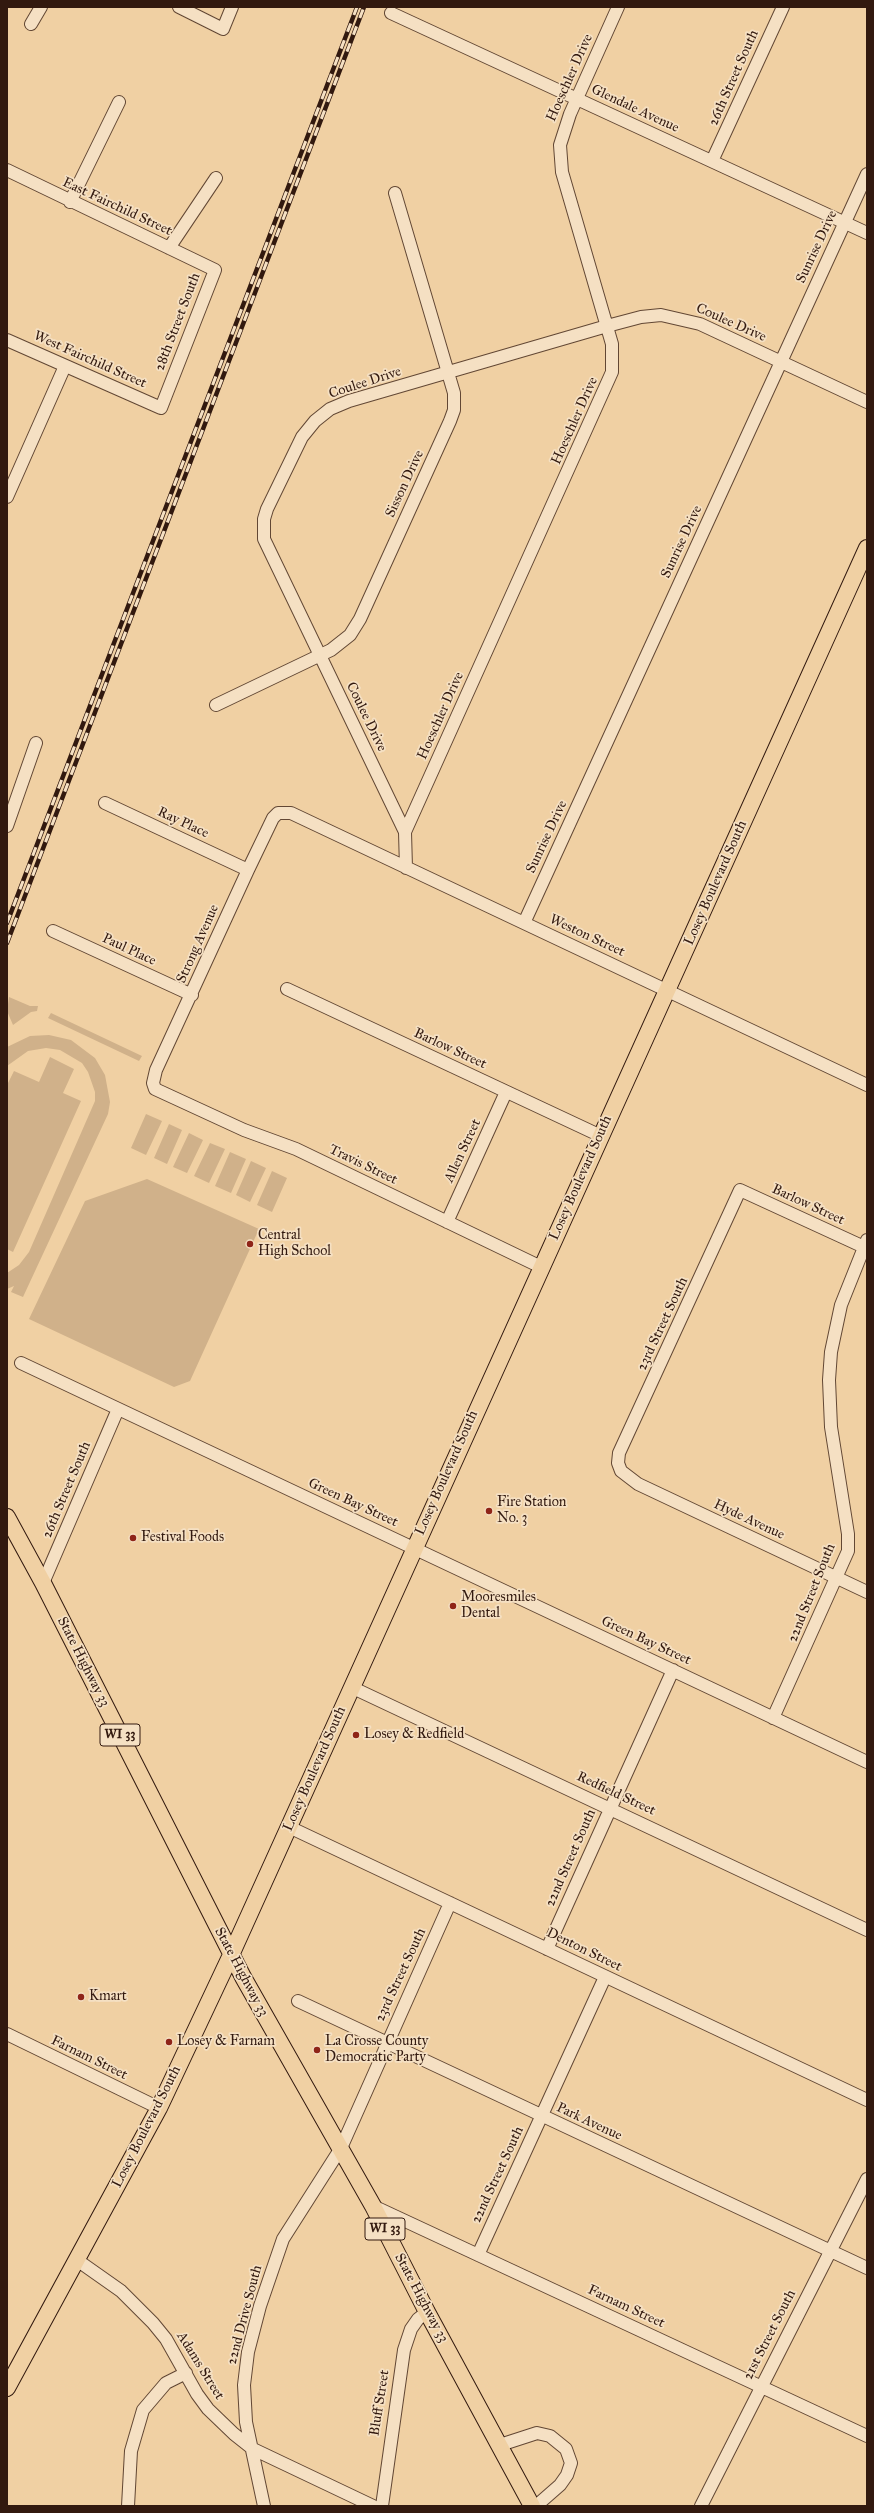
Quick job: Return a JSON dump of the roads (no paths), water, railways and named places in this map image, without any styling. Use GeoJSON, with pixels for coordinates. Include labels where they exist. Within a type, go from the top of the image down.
{"type":"FeatureCollection","features":[{"type":"Feature","properties":{"kind":"main road","name":"Losey Boulevard South"},"geometry":{"type":"LineString","coordinates":[[9,2380],[77,2260],[159,2108],[231,1955],[413,1548],[867,548]]}},
{"type":"Feature","properties":{"kind":"main road","name":"State Highway 33"},"geometry":{"type":"LineString","coordinates":[[7,1517],[43,1583],[231,1955],[373,2206],[427,2312],[532,2506]]}},
{"type":"Feature","properties":{"kind":"street"},"geometry":{"type":"LineString","coordinates":[[31,24],[41,7]]}},
{"type":"Feature","properties":{"kind":"street"},"geometry":{"type":"LineString","coordinates":[[179,7],[223,29],[232,7]]}},
{"type":"Feature","properties":{"kind":"street","name":"Hoeschler Drive"},"geometry":{"type":"LineString","coordinates":[[405,832],[608,385],[613,361],[612,344],[562,172],[560,151],[563,132],[618,7]]}},
{"type":"Feature","properties":{"kind":"street","name":"26th Street South"},"geometry":{"type":"LineString","coordinates":[[712,161],[783,7]]}},
{"type":"Feature","properties":{"kind":"street","name":"Glendale Avenue"},"geometry":{"type":"LineString","coordinates":[[391,13],[867,233]]}},
{"type":"Feature","properties":{"kind":"street"},"geometry":{"type":"LineString","coordinates":[[70,202],[119,102]]}},
{"type":"Feature","properties":{"kind":"street","name":"East Fairchild Street"},"geometry":{"type":"LineString","coordinates":[[7,170],[70,202],[215,270]]}},
{"type":"Feature","properties":{"kind":"street","name":"Sunrise Drive"},"geometry":{"type":"LineString","coordinates":[[524,923],[867,174]]}},
{"type":"Feature","properties":{"kind":"street"},"geometry":{"type":"LineString","coordinates":[[169,248],[216,178]]}},
{"type":"Feature","properties":{"kind":"street","name":"Sisson Drive"},"geometry":{"type":"LineString","coordinates":[[216,705],[342,643],[356,626],[444,435],[454,410],[454,401],[448,374],[395,193]]}},
{"type":"Feature","properties":{"kind":"street","name":"28th Street South"},"geometry":{"type":"LineString","coordinates":[[162,408],[215,270]]}},
{"type":"Feature","properties":{"kind":"street","name":"Coulee Drive"},"geometry":{"type":"LineString","coordinates":[[406,868],[405,832],[268,551],[263,530],[267,509],[302,437],[321,415],[344,402],[448,374],[607,326],[652,316],[680,318],[700,324],[867,402]]}},
{"type":"Feature","properties":{"kind":"street","name":"West Fairchild Street"},"geometry":{"type":"LineString","coordinates":[[7,340],[162,408]]}},
{"type":"Feature","properties":{"kind":"street"},"geometry":{"type":"LineString","coordinates":[[7,497],[65,366]]}},
{"type":"Feature","properties":{"kind":"street"},"geometry":{"type":"LineString","coordinates":[[7,826],[36,743]]}},
{"type":"Feature","properties":{"kind":"street","name":"Ray Place"},"geometry":{"type":"LineString","coordinates":[[105,802],[248,870]]}},
{"type":"Feature","properties":{"kind":"street","name":"Strong Avenue"},"geometry":{"type":"LineString","coordinates":[[170,1095],[165,1095],[155,1089],[154,1076],[274,816],[283,812],[293,814]]}},
{"type":"Feature","properties":{"kind":"street","name":"Weston Street"},"geometry":{"type":"LineString","coordinates":[[293,814],[867,1085]]}},
{"type":"Feature","properties":{"kind":"street","name":"Paul Place"},"geometry":{"type":"LineString","coordinates":[[53,931],[192,995]]}},
{"type":"Feature","properties":{"kind":"street","name":"Barlow Street"},"geometry":{"type":"LineString","coordinates":[[287,989],[601,1136]]}},
{"type":"Feature","properties":{"kind":"street","name":"Allen Street"},"geometry":{"type":"LineString","coordinates":[[447,1222],[506,1092]]}},
{"type":"Feature","properties":{"kind":"street","name":"Travis Street"},"geometry":{"type":"LineString","coordinates":[[170,1095],[244,1130],[296,1149],[541,1267]]}},
{"type":"Feature","properties":{"kind":"street","name":"Barlow Street"},"geometry":{"type":"LineString","coordinates":[[740,1190],[865,1243]]}},
{"type":"Feature","properties":{"kind":"street","name":"23rd Street South"},"geometry":{"type":"LineString","coordinates":[[621,1471],[619,1453],[740,1190]]}},
{"type":"Feature","properties":{"kind":"street","name":"22nd Street South"},"geometry":{"type":"LineString","coordinates":[[774,1718],[848,1551],[848,1534],[831,1426],[829,1380],[838,1317],[849,1282],[865,1243]]}},
{"type":"Feature","properties":{"kind":"street","name":"Green Bay Street"},"geometry":{"type":"LineString","coordinates":[[21,1363],[867,1762]]}},
{"type":"Feature","properties":{"kind":"street","name":"26th Street South"},"geometry":{"type":"LineString","coordinates":[[43,1583],[118,1409]]}},
{"type":"Feature","properties":{"kind":"street","name":"Hyde Avenue"},"geometry":{"type":"LineString","coordinates":[[621,1471],[638,1484],[867,1592]]}},
{"type":"Feature","properties":{"kind":"street","name":"22nd Street South"},"geometry":{"type":"LineString","coordinates":[[546,1949],[673,1670]]}},
{"type":"Feature","properties":{"kind":"street","name":"Redfield Street"},"geometry":{"type":"LineString","coordinates":[[351,1687],[867,1930]]}},
{"type":"Feature","properties":{"kind":"street","name":"Denton Street"},"geometry":{"type":"LineString","coordinates":[[288,1827],[867,2100]]}},
{"type":"Feature","properties":{"kind":"street","name":"23rd Street South"},"geometry":{"type":"LineString","coordinates":[[341,2148],[450,1903]]}},
{"type":"Feature","properties":{"kind":"street","name":"22nd Street South"},"geometry":{"type":"LineString","coordinates":[[478,2255],[605,1977]]}},
{"type":"Feature","properties":{"kind":"street","name":"Park Avenue"},"geometry":{"type":"LineString","coordinates":[[298,2001],[867,2268]]}},
{"type":"Feature","properties":{"kind":"street","name":"Farnam Street"},"geometry":{"type":"LineString","coordinates":[[7,2034],[159,2108]]}},
{"type":"Feature","properties":{"kind":"street","name":"22nd Drive South"},"geometry":{"type":"LineString","coordinates":[[264,2506],[253,2448],[246,2422],[244,2385],[248,2352],[260,2306],[288,2229],[341,2148]]}},
{"type":"Feature","properties":{"kind":"street","name":"21st Street South"},"geometry":{"type":"LineString","coordinates":[[701,2506],[829,2250],[867,2179]]}},
{"type":"Feature","properties":{"kind":"street","name":"Farnam Street"},"geometry":{"type":"LineString","coordinates":[[373,2206],[867,2436]]}},
{"type":"Feature","properties":{"kind":"street","name":"Adams Street"},"geometry":{"type":"LineString","coordinates":[[77,2260],[121,2291],[139,2308],[166,2339],[186,2373],[196,2394],[208,2409],[253,2448],[373,2506]]}},
{"type":"Feature","properties":{"kind":"street","name":"Bluff Street"},"geometry":{"type":"LineString","coordinates":[[382,2506],[404,2350],[411,2329],[418,2319],[427,2312]]}},
{"type":"Feature","properties":{"kind":"street"},"geometry":{"type":"LineString","coordinates":[[128,2506],[131,2451],[143,2410],[166,2383],[186,2373]]}},
{"type":"Feature","properties":{"kind":"street"},"geometry":{"type":"LineString","coordinates":[[500,2445],[537,2433],[550,2436],[566,2450],[571,2463],[567,2475],[560,2485],[536,2506]]}},
{"type":"Feature","properties":{"kind":"railway"},"geometry":{"type":"LineString","coordinates":[[7,923],[357,7]]}},
{"type":"Feature","properties":{"kind":"railway"},"geometry":{"type":"LineString","coordinates":[[7,943],[364,7]]}},
{"type":"Feature","properties":{"kind":"place","name":"Central High School"},"geometry":{"type":"Point","coordinates":[250,1244]}},
{"type":"Feature","properties":{"kind":"place","name":"Fire Station No. 3"},"geometry":{"type":"Point","coordinates":[489,1511]}},
{"type":"Feature","properties":{"kind":"place","name":"Festival Foods"},"geometry":{"type":"Point","coordinates":[133,1538]}},
{"type":"Feature","properties":{"kind":"place","name":"Mooresmiles Dental"},"geometry":{"type":"Point","coordinates":[453,1606]}},
{"type":"Feature","properties":{"kind":"place","name":"Losey & Redfield"},"geometry":{"type":"Point","coordinates":[356,1735]}},
{"type":"Feature","properties":{"kind":"place","name":"Kmart"},"geometry":{"type":"Point","coordinates":[81,1997]}},
{"type":"Feature","properties":{"kind":"place","name":"Losey & Farnam"},"geometry":{"type":"Point","coordinates":[169,2042]}},
{"type":"Feature","properties":{"kind":"place","name":"La Crosse County Democratic Party"},"geometry":{"type":"Point","coordinates":[317,2050]}}]}
